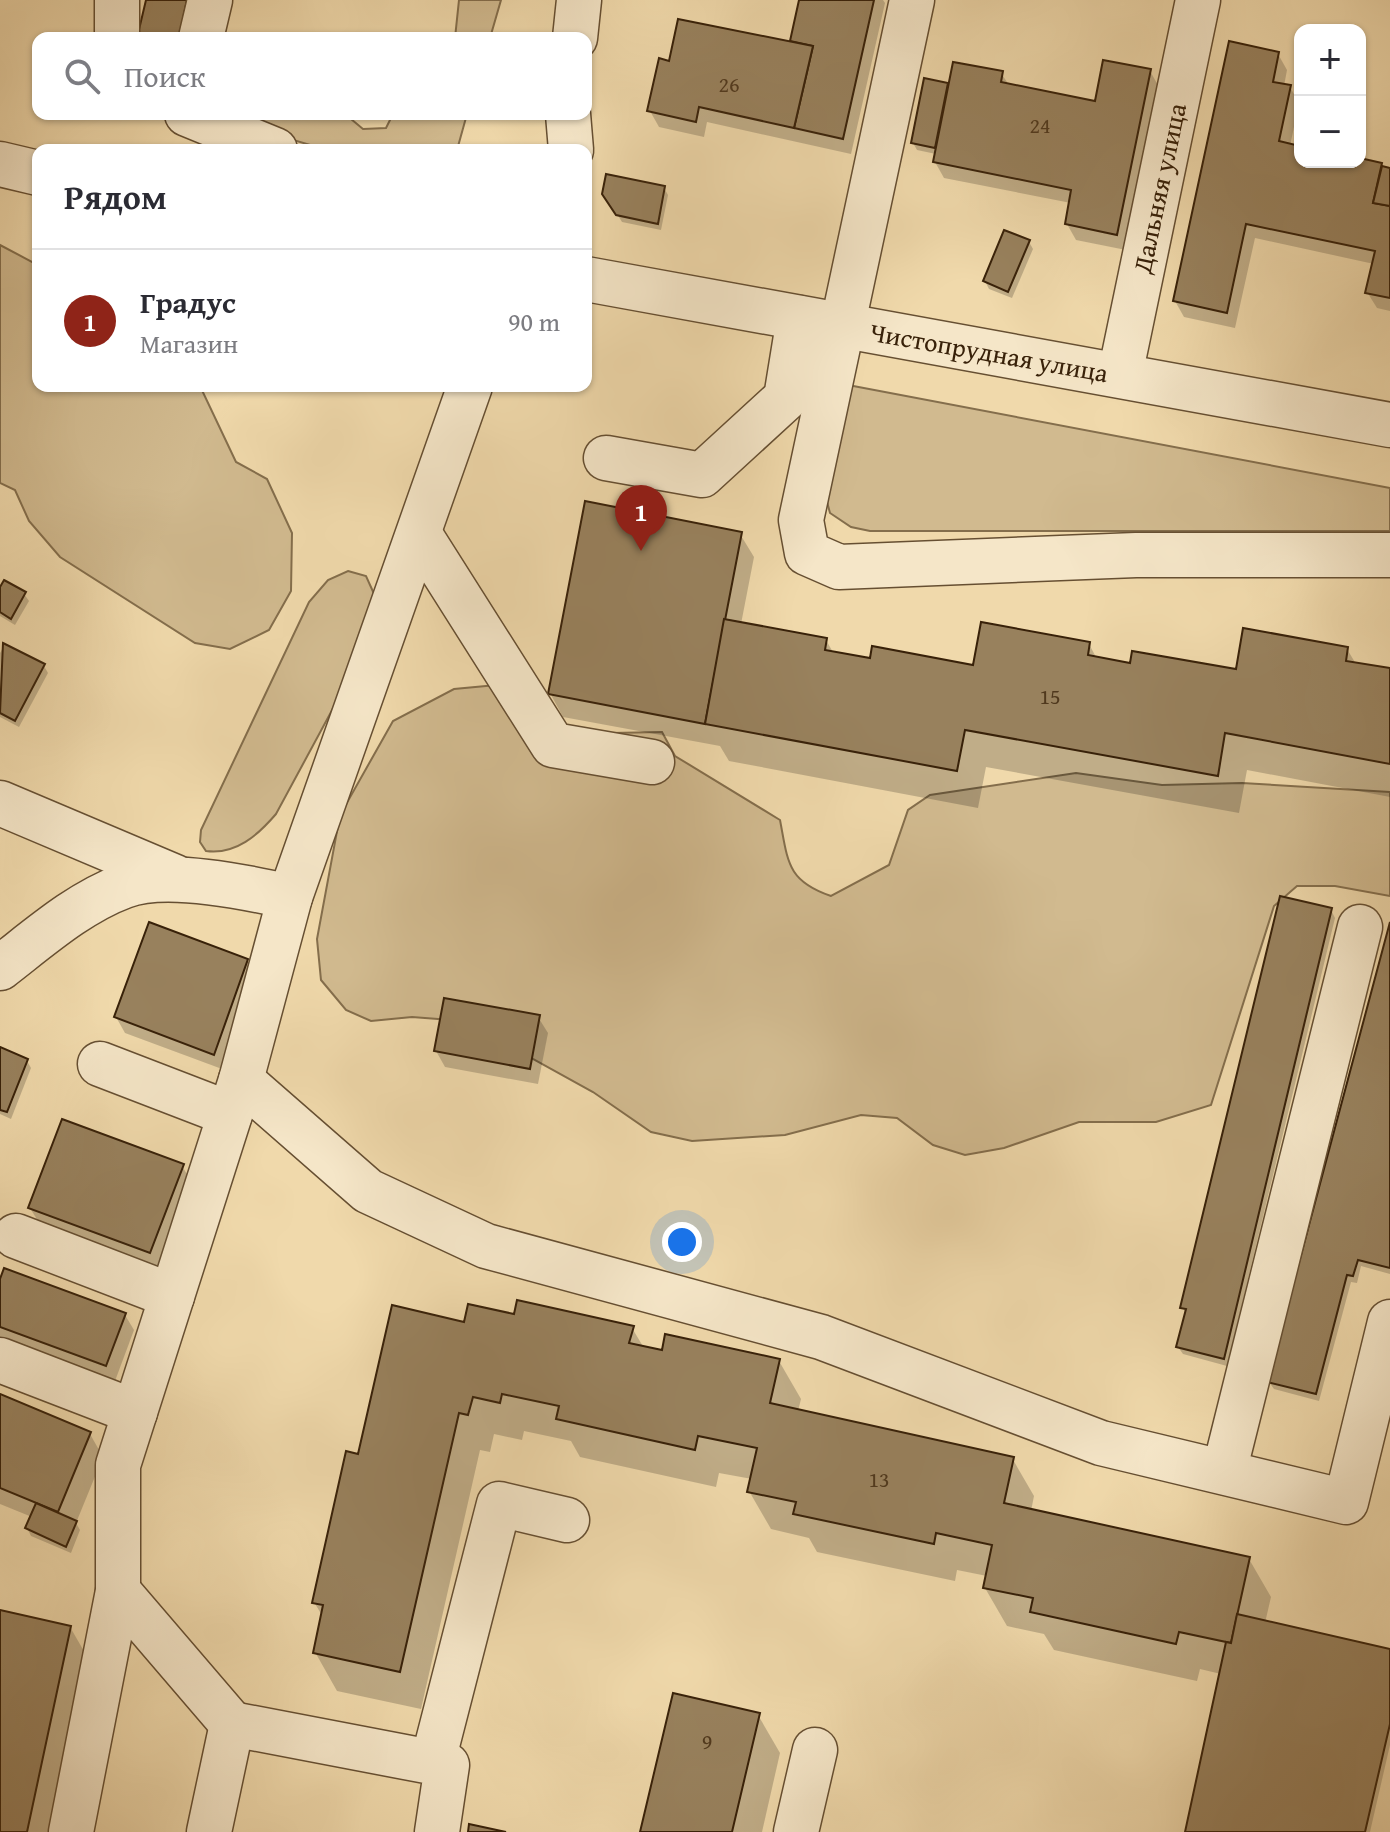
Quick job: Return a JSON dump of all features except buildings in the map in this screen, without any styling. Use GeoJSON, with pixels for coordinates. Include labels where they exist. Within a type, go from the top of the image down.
{"type":"FeatureCollection","features":[{"type":"Feature","properties":{"kind":"street"},"geometry":{"type":"LineString","coordinates":[[117,0],[117,32]]}},
{"type":"Feature","properties":{"kind":"street"},"geometry":{"type":"LineString","coordinates":[[202,32],[210,0]]}},
{"type":"Feature","properties":{"kind":"street"},"geometry":{"type":"LineString","coordinates":[[576,32],[579,0]]}},
{"type":"Feature","properties":{"kind":"street"},"geometry":{"type":"LineString","coordinates":[[912,0],[801,520],[807,553],[839,567],[1136,555],[1390,555]]}},
{"type":"Feature","properties":{"kind":"street","name":"Дальняя улица"},"geometry":{"type":"LineString","coordinates":[[1120,375],[1198,0]]}},
{"type":"Feature","properties":{"kind":"street"},"geometry":{"type":"LineString","coordinates":[[202,120],[260,144]]}},
{"type":"Feature","properties":{"kind":"street"},"geometry":{"type":"LineString","coordinates":[[568,120],[570,144]]}},
{"type":"Feature","properties":{"kind":"street"},"geometry":{"type":"LineString","coordinates":[[0,164],[32,172]]}},
{"type":"Feature","properties":{"kind":"street","name":"Чистопрудная улица"},"geometry":{"type":"LineString","coordinates":[[592,277],[799,318],[1390,425]]}},
{"type":"Feature","properties":{"kind":"street"},"geometry":{"type":"LineString","coordinates":[[606,458],[702,475],[786,398],[799,318]]}},
{"type":"Feature","properties":{"kind":"street"},"geometry":{"type":"LineString","coordinates":[[71,1832],[118,1591],[118,1465],[236,1097],[290,897],[420,535],[456,417],[467,392]]}},
{"type":"Feature","properties":{"kind":"street"},"geometry":{"type":"LineString","coordinates":[[420,535],[553,745],[652,762]]}},
{"type":"Feature","properties":{"kind":"street"},"geometry":{"type":"LineString","coordinates":[[0,803],[181,879],[290,897]]}},
{"type":"Feature","properties":{"kind":"street"},"geometry":{"type":"LineString","coordinates":[[0,968],[71,914],[126,885],[181,879]]}},
{"type":"Feature","properties":{"kind":"street"},"geometry":{"type":"LineString","coordinates":[[1224,1472],[1360,927]]}},
{"type":"Feature","properties":{"kind":"street"},"geometry":{"type":"LineString","coordinates":[[100,1064],[236,1097],[368,1191],[486,1246],[821,1337],[1101,1443],[1346,1502],[1390,1322]]}},
{"type":"Feature","properties":{"kind":"street"},"geometry":{"type":"LineString","coordinates":[[16,1236],[172,1296]]}},
{"type":"Feature","properties":{"kind":"street"},"geometry":{"type":"LineString","coordinates":[[0,1360],[135,1412]]}},
{"type":"Feature","properties":{"kind":"street"},"geometry":{"type":"LineString","coordinates":[[433,1761],[499,1504],[567,1520]]}},
{"type":"Feature","properties":{"kind":"street"},"geometry":{"type":"LineString","coordinates":[[118,1591],[232,1724],[447,1765],[437,1832]]}},
{"type":"Feature","properties":{"kind":"street"},"geometry":{"type":"LineString","coordinates":[[209,1832],[232,1724]]}},
{"type":"Feature","properties":{"kind":"street"},"geometry":{"type":"LineString","coordinates":[[796,1832],[815,1750]]}},
{"type":"Feature","properties":{"kind":"shaded area"},"geometry":{"type":"Polygon","coordinates":[[[459,0],[501,0],[492,32],[456,32],[459,0]]]}},
{"type":"Feature","properties":{"kind":"shaded area"},"geometry":{"type":"Polygon","coordinates":[[[250,120],[352,120],[363,129],[386,128],[390,120],[465,120],[459,144],[307,144],[256,129],[250,120]]]}},
{"type":"Feature","properties":{"kind":"shaded area"},"geometry":{"type":"Polygon","coordinates":[[[0,245],[32,262],[32,392],[203,392],[236,462],[267,479],[292,533],[291,591],[269,630],[230,649],[195,643],[60,557],[29,521],[15,490],[0,483],[0,245]]]}},
{"type":"Feature","properties":{"kind":"shaded area"},"geometry":{"type":"Polygon","coordinates":[[[848,385],[1390,488],[1390,531],[870,531],[851,527],[830,513],[826,498],[848,385]]]}},
{"type":"Feature","properties":{"kind":"shaded area"},"geometry":{"type":"Polygon","coordinates":[[[348,571],[366,576],[375,596],[371,638],[276,814],[254,836],[237,847],[206,851],[200,842],[201,830],[309,602],[328,580],[348,571]]]}},
{"type":"Feature","properties":{"kind":"shaded area"},"geometry":{"type":"Polygon","coordinates":[[[518,683],[560,734],[662,732],[675,756],[780,820],[792,868],[806,884],[831,896],[889,865],[908,810],[930,795],[1076,773],[1162,785],[1242,783],[1390,792],[1390,896],[1335,886],[1297,886],[1274,906],[1211,1105],[1156,1122],[1079,1122],[1004,1148],[965,1155],[933,1145],[897,1118],[861,1115],[785,1135],[692,1141],[651,1132],[593,1092],[464,1021],[412,1017],[371,1021],[346,1010],[321,980],[317,939],[340,815],[393,721],[454,689],[518,683]]]}},
{"type":"Feature","properties":{"kind":"place","name":"Градус"},"geometry":{"type":"Point","coordinates":[641,551]}}]}
